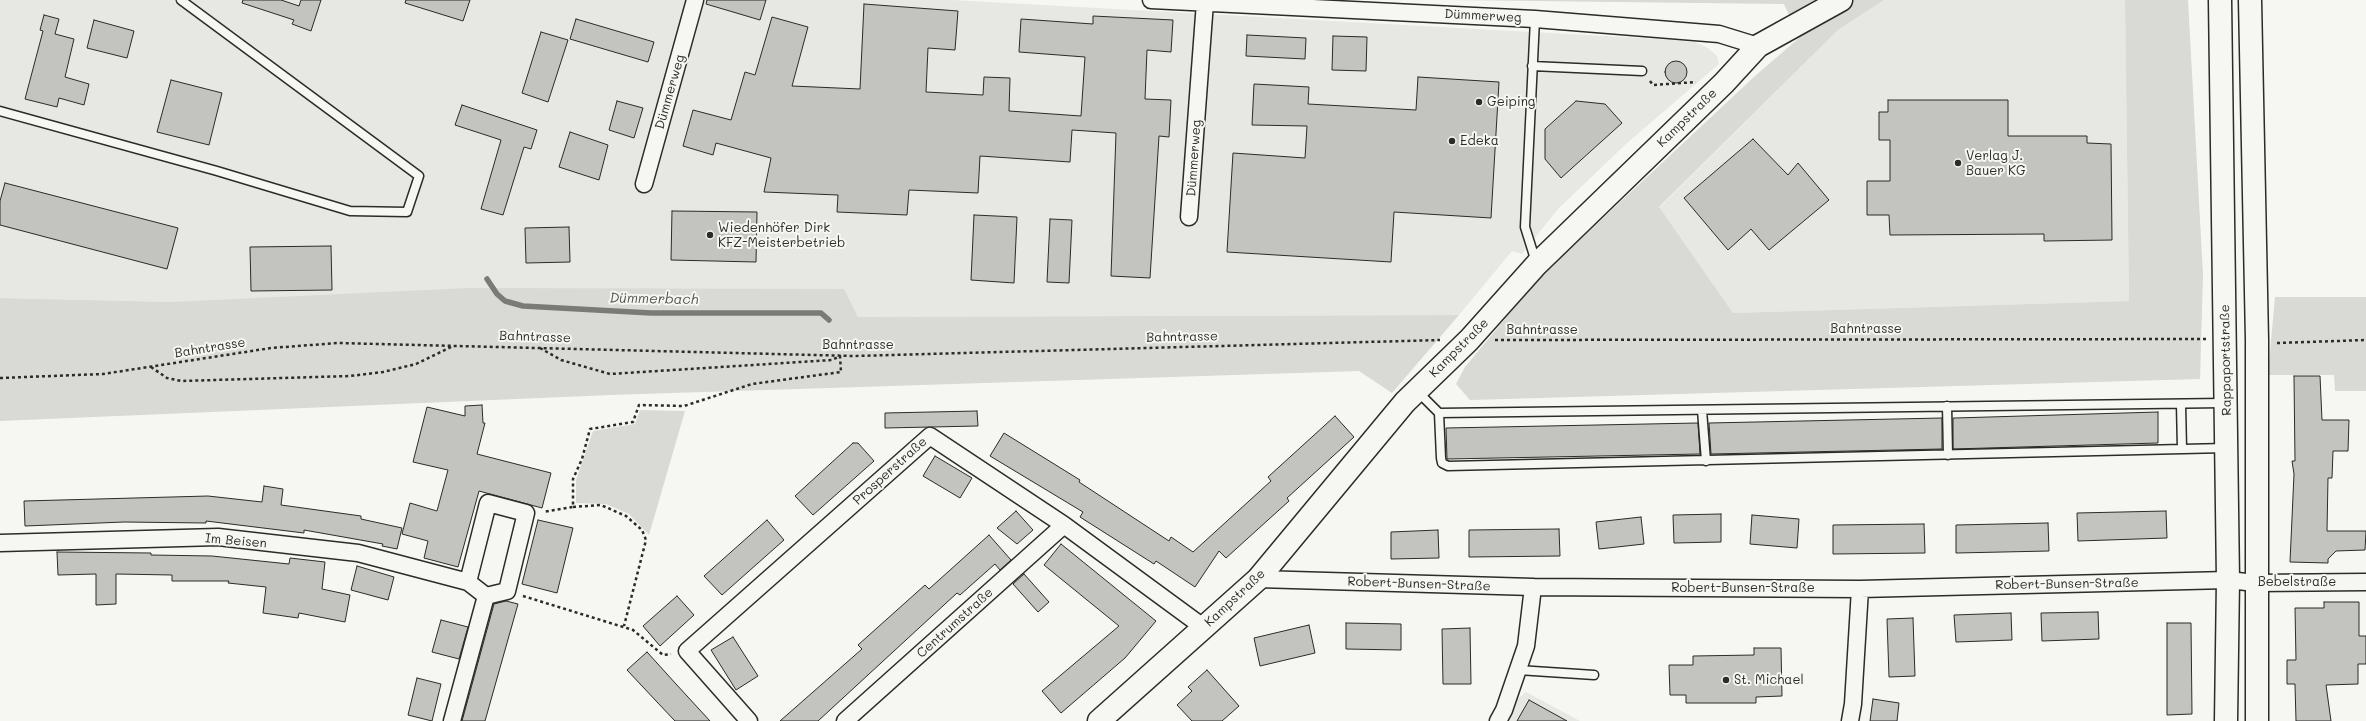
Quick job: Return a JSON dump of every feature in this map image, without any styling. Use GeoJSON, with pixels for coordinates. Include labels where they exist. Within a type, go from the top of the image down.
{"type":"FeatureCollection","features":[{"type":"Feature","properties":{"kind":"main road","name":"Kampstraße"},"geometry":{"type":"LineString","coordinates":[[1099,721],[1258,579],[1416,391],[1469,340],[1537,264],[1724,83],[1758,46],[1840,0]]}},
{"type":"Feature","properties":{"kind":"main road","name":"Rappaportstraße"},"geometry":{"type":"LineString","coordinates":[[2220,0],[2226,339],[2228,580],[2226,721]]}},
{"type":"Feature","properties":{"kind":"main road"},"geometry":{"type":"LineString","coordinates":[[2250,0],[2257,340],[2257,721]]}},
{"type":"Feature","properties":{"kind":"street","name":"Dümmerweg"},"geometry":{"type":"LineString","coordinates":[[644,184],[695,0]]}},
{"type":"Feature","properties":{"kind":"street","name":"Dümmerweg"},"geometry":{"type":"LineString","coordinates":[[1151,0],[1535,19],[1719,34],[1758,46]]}},
{"type":"Feature","properties":{"kind":"street","name":"Dümmerweg"},"geometry":{"type":"LineString","coordinates":[[1189,217],[1205,2]]}},
{"type":"Feature","properties":{"kind":"street","name":"Prosperstraße"},"geometry":{"type":"LineString","coordinates":[[688,651],[930,436],[1064,525],[1203,627]]}},
{"type":"Feature","properties":{"kind":"street"},"geometry":{"type":"LineString","coordinates":[[452,721],[486,596],[507,591],[526,513],[488,503],[468,582]]}},
{"type":"Feature","properties":{"kind":"street","name":"Centrumstraße"},"geometry":{"type":"LineString","coordinates":[[845,721],[1064,525]]}},
{"type":"Feature","properties":{"kind":"street","name":"Im Beisen"},"geometry":{"type":"LineString","coordinates":[[0,543],[218,537],[358,554],[468,582],[486,596]]}},
{"type":"Feature","properties":{"kind":"street","name":"Robert-Bunsen-Straße"},"geometry":{"type":"LineString","coordinates":[[1258,579],[1533,587],[1860,589],[2228,580]]}},
{"type":"Feature","properties":{"kind":"street","name":"Bebelstraße"},"geometry":{"type":"LineString","coordinates":[[2228,580],[2256,582],[2366,582]]}},
{"type":"Feature","properties":{"kind":"street"},"geometry":{"type":"LineString","coordinates":[[1498,721],[1504,710],[1526,646],[1533,587]]}},
{"type":"Feature","properties":{"kind":"street"},"geometry":{"type":"LineString","coordinates":[[1850,721],[1853,704],[1860,589]]}},
{"type":"Feature","properties":{"kind":"street"},"geometry":{"type":"LineString","coordinates":[[688,651],[749,721]]}},
{"type":"Feature","properties":{"kind":"lane"},"geometry":{"type":"LineString","coordinates":[[0,111],[217,171],[350,211],[407,212],[419,176],[181,0]]}},
{"type":"Feature","properties":{"kind":"lane"},"geometry":{"type":"LineString","coordinates":[[1535,19],[1525,227],[1537,264]]}},
{"type":"Feature","properties":{"kind":"lane"},"geometry":{"type":"LineString","coordinates":[[1532,66],[1642,71]]}},
{"type":"Feature","properties":{"kind":"lane"},"geometry":{"type":"LineString","coordinates":[[1416,391],[1439,414],[1441,458],[1442,463],[1448,466],[2226,448]]}},
{"type":"Feature","properties":{"kind":"lane"},"geometry":{"type":"LineString","coordinates":[[1439,414],[2226,403]]}},
{"type":"Feature","properties":{"kind":"lane"},"geometry":{"type":"LineString","coordinates":[[2181,404],[2182,449]]}},
{"type":"Feature","properties":{"kind":"lane"},"geometry":{"type":"LineString","coordinates":[[1947,406],[1948,455]]}},
{"type":"Feature","properties":{"kind":"lane"},"geometry":{"type":"LineString","coordinates":[[1702,410],[1706,461]]}},
{"type":"Feature","properties":{"kind":"lane"},"geometry":{"type":"LineString","coordinates":[[1518,670],[1594,675]]}},
{"type":"Feature","properties":{"kind":"path"},"geometry":{"type":"LineString","coordinates":[[1642,71],[1653,85],[1724,83]]}},
{"type":"Feature","properties":{"kind":"path","name":"Bahntrasse"},"geometry":{"type":"LineString","coordinates":[[0,378],[103,374],[270,348],[338,343],[539,347],[840,356],[1469,340],[2226,339]]}},
{"type":"Feature","properties":{"kind":"path"},"geometry":{"type":"LineString","coordinates":[[2257,340],[2271,341],[2280,344],[2366,340]]}},
{"type":"Feature","properties":{"kind":"path"},"geometry":{"type":"LineString","coordinates":[[150,367],[167,378],[181,381],[350,376],[383,372],[416,364],[454,345]]}},
{"type":"Feature","properties":{"kind":"path"},"geometry":{"type":"LineString","coordinates":[[539,347],[561,360],[610,374],[832,360],[840,356],[841,372],[752,384],[684,406],[639,405],[632,422],[590,429],[582,459],[573,479],[573,507]]}},
{"type":"Feature","properties":{"kind":"path"},"geometry":{"type":"LineString","coordinates":[[526,513],[601,505],[626,516],[644,535],[646,540],[624,626]]}},
{"type":"Feature","properties":{"kind":"path"},"geometry":{"type":"LineString","coordinates":[[507,591],[624,626],[633,630],[663,655],[688,651]]}},
{"type":"Feature","properties":{"kind":"shaded area"},"geometry":{"type":"Polygon","coordinates":[[[0,0],[952,0],[1695,42],[1708,48],[1717,56],[1719,64],[1627,143],[1558,209],[1522,254],[1512,251],[1459,315],[858,317],[843,289],[172,302],[0,298],[0,0]]]}},
{"type":"Feature","properties":{"kind":"shaded area"},"geometry":{"type":"Polygon","coordinates":[[[1450,0],[1884,0],[1838,30],[1659,207],[1733,313],[2129,301],[2125,0],[2188,0],[2203,275],[2200,379],[1470,400],[1456,384],[1465,367],[1540,277],[1755,76],[1799,38],[1784,4],[1450,0]]]}},
{"type":"Feature","properties":{"kind":"shaded area"},"geometry":{"type":"Polygon","coordinates":[[[1884,0],[2125,0],[2129,301],[1733,313],[1659,208],[1838,30],[1884,0]]]}},
{"type":"Feature","properties":{"kind":"shaded area"},"geometry":{"type":"Polygon","coordinates":[[[468,288],[844,289],[858,317],[1459,315],[1392,393],[1359,371],[610,395],[0,421],[0,298],[172,302],[468,288]]]}},
{"type":"Feature","properties":{"kind":"shaded area"},"geometry":{"type":"Polygon","coordinates":[[[2275,297],[2366,297],[2366,391],[2335,391],[2334,375],[2268,375],[2275,297]]]}},
{"type":"Feature","properties":{"kind":"shaded area"},"geometry":{"type":"Polygon","coordinates":[[[640,410],[685,411],[649,535],[629,514],[606,504],[576,503],[576,480],[593,431],[635,424],[640,410]]]}},
{"type":"Feature","properties":{"kind":"shaded area"},"geometry":{"type":"Polygon","coordinates":[[[1526,692],[1580,721],[1498,721],[1504,710],[1526,692]]]}},
{"type":"Feature","properties":{"kind":"building"},"geometry":{"type":"Polygon","coordinates":[[[243,0],[281,0],[299,6],[301,0],[321,0],[311,31],[292,24],[294,20],[242,3],[243,0]]]}},
{"type":"Feature","properties":{"kind":"building"},"geometry":{"type":"Polygon","coordinates":[[[406,0],[470,0],[463,21],[405,3],[406,0]]]}},
{"type":"Feature","properties":{"kind":"building"},"geometry":{"type":"Polygon","coordinates":[[[707,0],[766,0],[760,20],[706,4],[707,0]]]}},
{"type":"Feature","properties":{"kind":"building"},"geometry":{"type":"Polygon","coordinates":[[[864,4],[958,11],[955,50],[928,48],[926,92],[983,95],[984,77],[1010,78],[1009,111],[1081,116],[1085,57],[1019,52],[1021,19],[1093,24],[1093,16],[1173,20],[1171,52],[1147,50],[1145,99],[1171,100],[1169,137],[1159,136],[1150,278],[1111,276],[1116,133],[1072,130],[1070,162],[980,156],[978,193],[909,190],[907,215],[837,212],[838,195],[764,192],[771,158],[716,143],[713,155],[683,146],[693,110],[731,120],[745,72],[755,75],[772,17],[808,27],[792,86],[860,89],[864,4]]]}},
{"type":"Feature","properties":{"kind":"building"},"geometry":{"type":"Polygon","coordinates":[[[44,15],[59,19],[55,34],[74,39],[65,77],[89,84],[84,105],[59,98],[57,107],[25,99],[43,31],[40,30],[44,15]]]}},
{"type":"Feature","properties":{"kind":"building"},"geometry":{"type":"Polygon","coordinates":[[[576,19],[654,42],[648,62],[570,39],[576,19]]]}},
{"type":"Feature","properties":{"kind":"building"},"geometry":{"type":"Polygon","coordinates":[[[94,20],[134,31],[127,58],[87,48],[94,20]]]}},
{"type":"Feature","properties":{"kind":"building"},"geometry":{"type":"Polygon","coordinates":[[[541,32],[568,40],[548,102],[522,93],[541,32]]]}},
{"type":"Feature","properties":{"kind":"building"},"geometry":{"type":"Polygon","coordinates":[[[1247,35],[1306,38],[1305,59],[1246,56],[1247,35]]]}},
{"type":"Feature","properties":{"kind":"building"},"geometry":{"type":"Polygon","coordinates":[[[1333,36],[1367,37],[1366,71],[1332,70],[1333,36]]]}},
{"type":"Feature","properties":{"kind":"building"},"geometry":{"type":"Polygon","coordinates":[[[1676,61],[1684,64],[1687,72],[1684,80],[1676,83],[1668,80],[1665,72],[1668,64],[1676,61]]]}},
{"type":"Feature","properties":{"kind":"building"},"geometry":{"type":"Polygon","coordinates":[[[1418,77],[1499,82],[1491,218],[1394,212],[1391,262],[1227,252],[1233,153],[1305,158],[1307,126],[1252,125],[1254,84],[1309,87],[1308,104],[1416,110],[1418,77]]]}},
{"type":"Feature","properties":{"kind":"building"},"geometry":{"type":"Polygon","coordinates":[[[171,80],[222,93],[209,145],[157,132],[171,80]]]}},
{"type":"Feature","properties":{"kind":"building"},"geometry":{"type":"Polygon","coordinates":[[[1888,100],[2008,100],[2008,136],[2087,136],[2087,143],[2111,144],[2112,240],[2044,241],[2044,234],[1890,235],[1889,215],[1867,215],[1867,181],[1890,181],[1890,140],[1879,140],[1879,112],[1888,112],[1888,100]]]}},
{"type":"Feature","properties":{"kind":"building"},"geometry":{"type":"Polygon","coordinates":[[[617,101],[643,108],[634,138],[609,130],[617,101]]]}},
{"type":"Feature","properties":{"kind":"building"},"geometry":{"type":"Polygon","coordinates":[[[1576,101],[1605,104],[1622,123],[1561,178],[1545,159],[1545,129],[1576,101]]]}},
{"type":"Feature","properties":{"kind":"building"},"geometry":{"type":"Polygon","coordinates":[[[462,105],[537,130],[531,149],[524,147],[503,215],[481,209],[501,140],[455,125],[462,105]]]}},
{"type":"Feature","properties":{"kind":"building"},"geometry":{"type":"Polygon","coordinates":[[[570,132],[608,145],[599,180],[559,167],[570,132]]]}},
{"type":"Feature","properties":{"kind":"building"},"geometry":{"type":"Polygon","coordinates":[[[1753,139],[1788,175],[1798,163],[1829,200],[1769,250],[1751,229],[1728,250],[1684,198],[1753,139]]]}},
{"type":"Feature","properties":{"kind":"building"},"geometry":{"type":"Polygon","coordinates":[[[5,183],[178,228],[167,269],[0,225],[0,201],[5,183]]]}},
{"type":"Feature","properties":{"kind":"building"},"geometry":{"type":"Polygon","coordinates":[[[672,211],[757,212],[756,262],[671,260],[672,211]]]}},
{"type":"Feature","properties":{"kind":"building"},"geometry":{"type":"Polygon","coordinates":[[[974,215],[1017,217],[1014,283],[971,280],[974,215]]]}},
{"type":"Feature","properties":{"kind":"building"},"geometry":{"type":"Polygon","coordinates":[[[1050,219],[1072,220],[1069,283],[1047,282],[1050,219]]]}},
{"type":"Feature","properties":{"kind":"building"},"geometry":{"type":"Polygon","coordinates":[[[569,227],[570,262],[526,263],[525,228],[569,227]]]}},
{"type":"Feature","properties":{"kind":"building"},"geometry":{"type":"Polygon","coordinates":[[[331,246],[332,290],[251,291],[250,247],[331,246]]]}},
{"type":"Feature","properties":{"kind":"building"},"geometry":{"type":"Polygon","coordinates":[[[2294,376],[2320,376],[2322,420],[2349,420],[2348,451],[2333,451],[2332,478],[2328,478],[2327,531],[2366,531],[2365,550],[2336,551],[2328,559],[2328,563],[2290,562],[2294,474],[2292,461],[2295,461],[2294,376]]]}},
{"type":"Feature","properties":{"kind":"building"},"geometry":{"type":"Polygon","coordinates":[[[482,405],[483,423],[485,423],[477,454],[551,473],[542,508],[479,491],[458,567],[424,558],[428,541],[402,534],[410,503],[437,511],[448,470],[413,462],[427,407],[465,416],[465,406],[482,405]]]}},
{"type":"Feature","properties":{"kind":"building"},"geometry":{"type":"Polygon","coordinates":[[[977,411],[978,426],[885,428],[885,413],[977,411]]]}},
{"type":"Feature","properties":{"kind":"building"},"geometry":{"type":"Polygon","coordinates":[[[2158,412],[2158,443],[1953,449],[1953,418],[2158,412]]]}},
{"type":"Feature","properties":{"kind":"building"},"geometry":{"type":"Polygon","coordinates":[[[1335,416],[1354,437],[1287,498],[1289,501],[1226,558],[1219,551],[1195,587],[1156,561],[1154,564],[1080,517],[1083,512],[990,456],[1004,433],[1080,480],[1079,482],[1169,541],[1171,537],[1193,552],[1271,481],[1268,477],[1335,416]]]}},
{"type":"Feature","properties":{"kind":"building"},"geometry":{"type":"Polygon","coordinates":[[[1942,418],[1942,449],[1711,454],[1709,423],[1942,418]]]}},
{"type":"Feature","properties":{"kind":"building"},"geometry":{"type":"Polygon","coordinates":[[[1698,423],[1700,454],[1447,459],[1446,428],[1698,423]]]}},
{"type":"Feature","properties":{"kind":"building"},"geometry":{"type":"Polygon","coordinates":[[[853,443],[858,443],[874,461],[813,515],[795,496],[853,443]]]}},
{"type":"Feature","properties":{"kind":"building"},"geometry":{"type":"Polygon","coordinates":[[[935,456],[972,478],[960,498],[923,476],[935,456]]]}},
{"type":"Feature","properties":{"kind":"building"},"geometry":{"type":"Polygon","coordinates":[[[264,486],[283,489],[281,505],[361,516],[361,519],[402,528],[397,549],[382,546],[383,544],[304,530],[304,533],[206,521],[206,523],[124,522],[25,526],[24,501],[208,496],[262,502],[264,486]]]}},
{"type":"Feature","properties":{"kind":"building"},"geometry":{"type":"Polygon","coordinates":[[[1016,511],[1033,530],[1017,544],[997,528],[1016,511]]]}},
{"type":"Feature","properties":{"kind":"building"},"geometry":{"type":"Polygon","coordinates":[[[2166,511],[2167,538],[2078,541],[2077,513],[2166,511]]]}},
{"type":"Feature","properties":{"kind":"building"},"geometry":{"type":"Polygon","coordinates":[[[1721,514],[1721,542],[1674,543],[1673,515],[1721,514]]]}},
{"type":"Feature","properties":{"kind":"building"},"geometry":{"type":"Polygon","coordinates":[[[1752,515],[1799,519],[1797,548],[1750,544],[1752,515]]]}},
{"type":"Feature","properties":{"kind":"building"},"geometry":{"type":"Polygon","coordinates":[[[1641,517],[1644,544],[1599,549],[1596,522],[1641,517]]]}},
{"type":"Feature","properties":{"kind":"building"},"geometry":{"type":"Polygon","coordinates":[[[538,520],[573,528],[557,593],[522,584],[538,520]]]}},
{"type":"Feature","properties":{"kind":"building"},"geometry":{"type":"Polygon","coordinates":[[[767,520],[784,540],[722,595],[704,576],[767,520]]]}},
{"type":"Feature","properties":{"kind":"building"},"geometry":{"type":"Polygon","coordinates":[[[2048,523],[2049,551],[1956,553],[1956,525],[2048,523]]]}},
{"type":"Feature","properties":{"kind":"building"},"geometry":{"type":"Polygon","coordinates":[[[1924,524],[1925,553],[1833,554],[1833,525],[1924,524]]]}},
{"type":"Feature","properties":{"kind":"building"},"geometry":{"type":"Polygon","coordinates":[[[1559,529],[1560,556],[1469,557],[1469,530],[1559,529]]]}},
{"type":"Feature","properties":{"kind":"building"},"geometry":{"type":"Polygon","coordinates":[[[1438,530],[1439,558],[1391,559],[1391,532],[1438,530]]]}},
{"type":"Feature","properties":{"kind":"building"},"geometry":{"type":"Polygon","coordinates":[[[989,535],[1011,560],[1000,570],[995,564],[960,595],[957,593],[818,721],[780,721],[862,649],[858,645],[925,585],[929,589],[989,535]]]}},
{"type":"Feature","properties":{"kind":"building"},"geometry":{"type":"Polygon","coordinates":[[[1061,544],[1156,621],[1125,658],[1061,713],[1042,691],[1119,626],[1044,565],[1061,544]]]}},
{"type":"Feature","properties":{"kind":"building"},"geometry":{"type":"Polygon","coordinates":[[[57,552],[151,553],[151,555],[212,556],[289,564],[290,558],[325,562],[322,589],[350,595],[345,622],[299,613],[298,618],[263,613],[266,587],[228,583],[229,581],[172,581],[172,575],[116,574],[116,604],[96,605],[96,574],[58,575],[57,552]]]}},
{"type":"Feature","properties":{"kind":"building"},"geometry":{"type":"Polygon","coordinates":[[[357,566],[394,577],[388,600],[351,590],[357,566]]]}},
{"type":"Feature","properties":{"kind":"building"},"geometry":{"type":"Polygon","coordinates":[[[1024,574],[1049,602],[1038,612],[1013,584],[1024,574]]]}},
{"type":"Feature","properties":{"kind":"building"},"geometry":{"type":"Polygon","coordinates":[[[677,596],[694,615],[660,646],[643,626],[677,596]]]}},
{"type":"Feature","properties":{"kind":"building"},"geometry":{"type":"Polygon","coordinates":[[[506,601],[518,604],[485,721],[462,721],[494,604],[506,601]]]}},
{"type":"Feature","properties":{"kind":"building"},"geometry":{"type":"Polygon","coordinates":[[[2324,602],[2359,602],[2359,636],[2366,636],[2366,664],[2358,664],[2358,684],[2326,685],[2331,721],[2296,721],[2295,684],[2287,684],[2287,660],[2296,660],[2295,608],[2324,608],[2324,602]]]}},
{"type":"Feature","properties":{"kind":"building"},"geometry":{"type":"Polygon","coordinates":[[[2098,612],[2099,639],[2042,641],[2041,613],[2098,612]]]}},
{"type":"Feature","properties":{"kind":"building"},"geometry":{"type":"Polygon","coordinates":[[[2011,613],[2012,640],[1956,642],[1954,615],[2011,613]]]}},
{"type":"Feature","properties":{"kind":"building"},"geometry":{"type":"Polygon","coordinates":[[[1913,618],[1915,676],[1889,677],[1887,619],[1913,618]]]}},
{"type":"Feature","properties":{"kind":"building"},"geometry":{"type":"Polygon","coordinates":[[[441,620],[468,627],[459,659],[432,652],[441,620]]]}},
{"type":"Feature","properties":{"kind":"building"},"geometry":{"type":"Polygon","coordinates":[[[1346,623],[1401,624],[1401,650],[1346,649],[1346,623]]]}},
{"type":"Feature","properties":{"kind":"building"},"geometry":{"type":"Polygon","coordinates":[[[2167,623],[2191,623],[2192,714],[2167,715],[2167,623]]]}},
{"type":"Feature","properties":{"kind":"building"},"geometry":{"type":"Polygon","coordinates":[[[1309,625],[1315,653],[1260,666],[1254,638],[1309,625]]]}},
{"type":"Feature","properties":{"kind":"building"},"geometry":{"type":"Polygon","coordinates":[[[1470,628],[1471,684],[1443,684],[1442,629],[1470,628]]]}},
{"type":"Feature","properties":{"kind":"building"},"geometry":{"type":"Polygon","coordinates":[[[733,637],[758,676],[736,690],[711,650],[733,637]]]}},
{"type":"Feature","properties":{"kind":"building","name":"St. Michael"},"geometry":{"type":"Polygon","coordinates":[[[1754,648],[1781,648],[1782,696],[1756,697],[1756,703],[1686,703],[1686,695],[1670,695],[1669,665],[1693,665],[1693,656],[1754,655],[1754,648]]]}},
{"type":"Feature","properties":{"kind":"building"},"geometry":{"type":"Polygon","coordinates":[[[647,652],[710,721],[675,721],[627,670],[647,652]]]}},
{"type":"Feature","properties":{"kind":"building"},"geometry":{"type":"Polygon","coordinates":[[[1207,670],[1239,706],[1222,721],[1192,721],[1177,705],[1192,691],[1188,687],[1207,670]]]}},
{"type":"Feature","properties":{"kind":"building"},"geometry":{"type":"Polygon","coordinates":[[[417,678],[441,684],[432,721],[408,715],[417,678]]]}},
{"type":"Feature","properties":{"kind":"building"},"geometry":{"type":"Polygon","coordinates":[[[1873,699],[1899,703],[1897,721],[1870,721],[1873,699]]]}},
{"type":"Feature","properties":{"kind":"building"},"geometry":{"type":"Polygon","coordinates":[[[1529,700],[1567,721],[1517,721],[1529,700]]]}},
{"type":"Feature","properties":{"kind":"waterway","name":"Dümmerbach"},"geometry":{"type":"LineString","coordinates":[[487,279],[497,294],[505,301],[523,306],[651,313],[821,313],[829,320]]}},
{"type":"Feature","properties":{"kind":"place","name":"Geiping"},"geometry":{"type":"Point","coordinates":[1479,102]}},
{"type":"Feature","properties":{"kind":"place","name":"Edeka"},"geometry":{"type":"Point","coordinates":[1452,141]}},
{"type":"Feature","properties":{"kind":"place","name":"Verlag J. Bauer KG"},"geometry":{"type":"Point","coordinates":[1958,163]}},
{"type":"Feature","properties":{"kind":"place","name":"Wiedenhöfer Dirk KFZ-Meisterbetrieb"},"geometry":{"type":"Point","coordinates":[710,235]}},
{"type":"Feature","properties":{"kind":"place","name":"St. Michael"},"geometry":{"type":"Point","coordinates":[1726,680]}}]}
